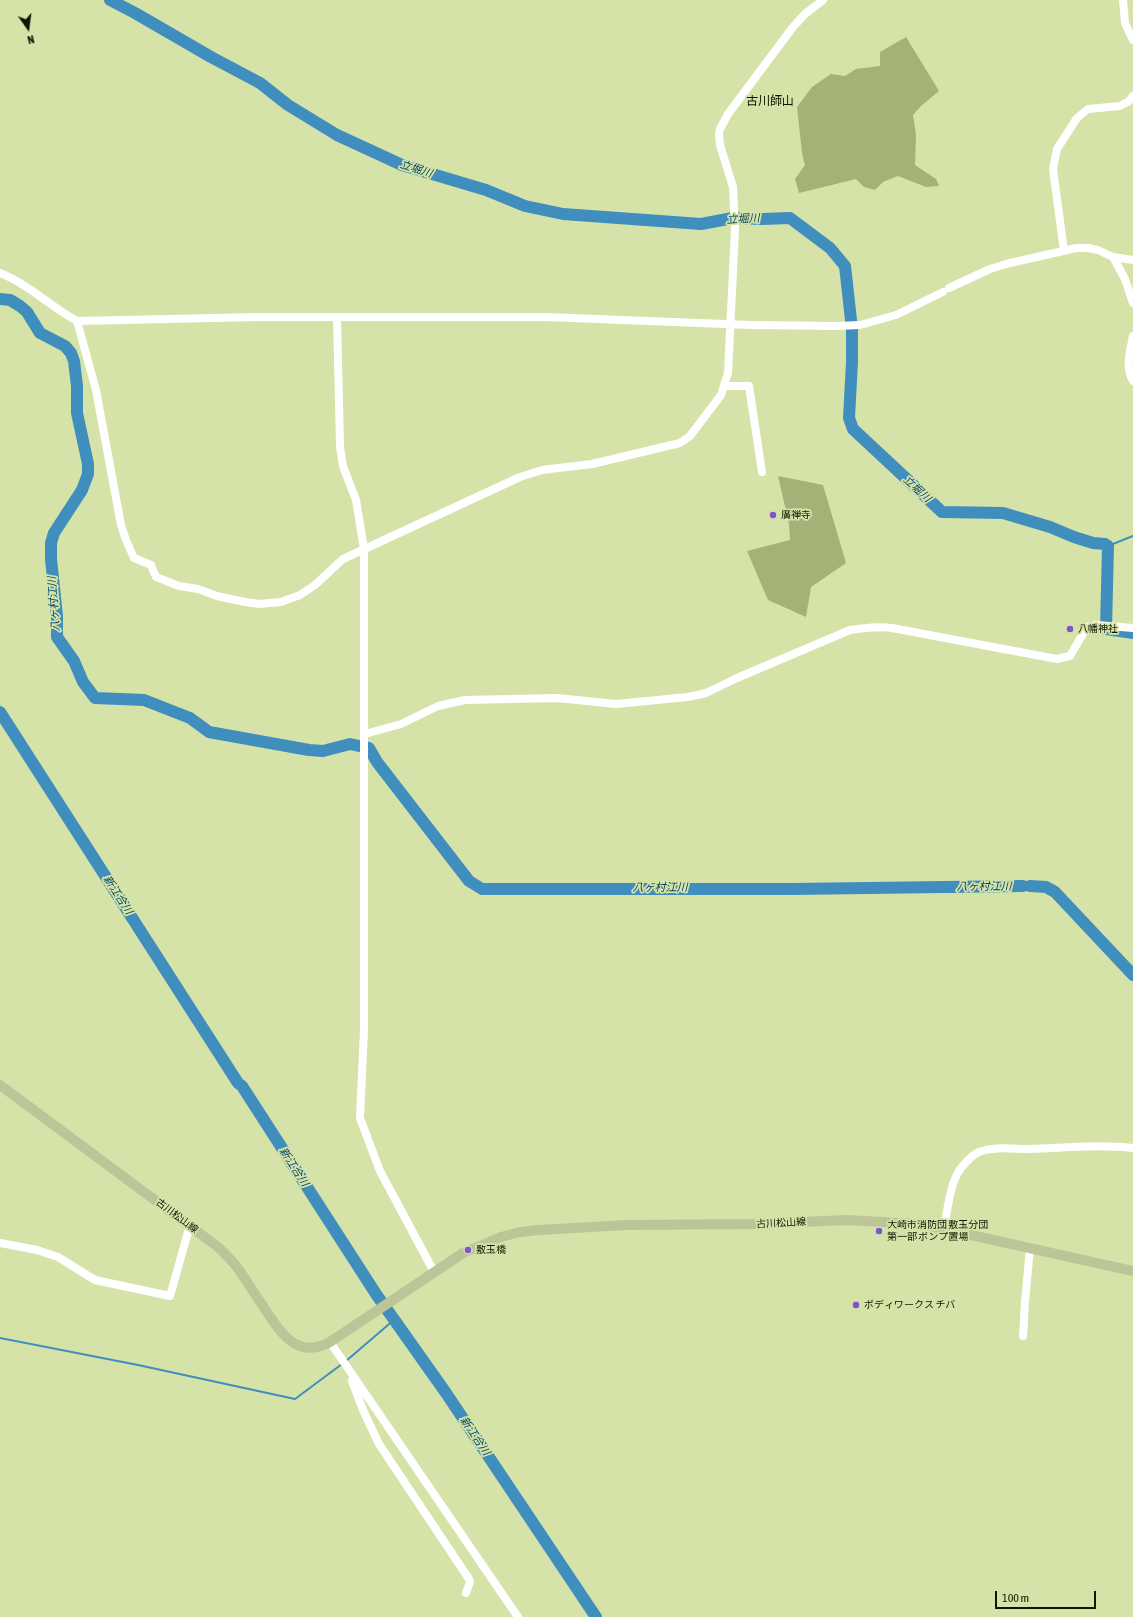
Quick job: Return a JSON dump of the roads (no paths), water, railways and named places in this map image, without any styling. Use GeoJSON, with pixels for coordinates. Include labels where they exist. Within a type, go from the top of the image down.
{"type":"FeatureCollection","features":[{"type":"Feature","properties":{"kind":"main road","name":"古川松山線"},"geometry":{"type":"LineString","coordinates":[[0,1085],[218,1247],[238,1268],[281,1334],[292,1342],[303,1347],[322,1346],[333,1340]]}},
{"type":"Feature","properties":{"kind":"main road","name":"古川松山線"},"geometry":{"type":"LineString","coordinates":[[434,1272],[463,1253],[484,1243],[501,1237],[539,1230],[626,1224],[756,1224],[847,1220],[916,1224],[1133,1271]]}},
{"type":"Feature","properties":{"kind":"main road"},"geometry":{"type":"LineString","coordinates":[[333,1340],[434,1272]]}},
{"type":"Feature","properties":{"kind":"street"},"geometry":{"type":"LineString","coordinates":[[77,320],[96,390],[110,472],[123,530],[134,558],[151,565],[156,577],[179,586],[198,589],[217,596],[245,602],[259,604],[281,602],[300,595],[315,585],[343,559],[520,477],[542,470],[592,464],[680,443],[690,436],[722,395],[728,373],[735,206],[730,173],[720,145],[720,129],[728,114],[793,27],[805,14],[823,0]]}},
{"type":"Feature","properties":{"kind":"street"},"geometry":{"type":"LineString","coordinates":[[1123,0],[1125,23],[1133,40]]}},
{"type":"Feature","properties":{"kind":"street"},"geometry":{"type":"LineString","coordinates":[[1064,251],[1054,169],[1057,149],[1077,118],[1088,109],[1120,106],[1133,96]]}},
{"type":"Feature","properties":{"kind":"street"},"geometry":{"type":"LineString","coordinates":[[0,273],[15,281],[63,313],[77,320],[259,317],[545,317],[730,324],[837,326],[860,325],[896,315],[990,269],[1064,251],[1088,248],[1098,250],[1113,257],[1133,260]]}},
{"type":"Feature","properties":{"kind":"street"},"geometry":{"type":"LineString","coordinates":[[1113,257],[1125,279],[1133,303]]}},
{"type":"Feature","properties":{"kind":"street"},"geometry":{"type":"LineString","coordinates":[[337,317],[340,447],[342,466],[356,500],[364,549],[364,1022],[360,1118],[380,1171],[434,1272]]}},
{"type":"Feature","properties":{"kind":"street"},"geometry":{"type":"LineString","coordinates":[[1133,336],[1128,369],[1133,381]]}},
{"type":"Feature","properties":{"kind":"street"},"geometry":{"type":"LineString","coordinates":[[724,386],[749,386],[762,472]]}},
{"type":"Feature","properties":{"kind":"street"},"geometry":{"type":"LineString","coordinates":[[364,734],[402,724],[438,706],[465,700],[557,698],[616,704],[688,697],[706,693],[736,678],[850,630],[877,626],[1058,659],[1070,656],[1087,627],[1097,625],[1133,628]]}},
{"type":"Feature","properties":{"kind":"street"},"geometry":{"type":"LineString","coordinates":[[944,1229],[956,1175],[961,1167],[974,1154],[995,1149],[1067,1146],[1107,1146],[1133,1148]]}},
{"type":"Feature","properties":{"kind":"street"},"geometry":{"type":"LineString","coordinates":[[0,1243],[37,1250],[58,1257],[95,1280],[170,1296],[190,1225]]}},
{"type":"Feature","properties":{"kind":"street"},"geometry":{"type":"LineString","coordinates":[[1023,1336],[1030,1248]]}},
{"type":"Feature","properties":{"kind":"street"},"geometry":{"type":"LineString","coordinates":[[333,1340],[348,1369],[518,1617]]}},
{"type":"Feature","properties":{"kind":"street"},"geometry":{"type":"LineString","coordinates":[[348,1369],[363,1410],[379,1444],[469,1579],[470,1582],[466,1593]]}},
{"type":"Feature","properties":{"kind":"waterway","name":"立堀川"},"geometry":{"type":"LineString","coordinates":[[110,0],[260,83],[288,105],[337,135],[402,165],[486,190],[525,206],[563,214],[701,224],[733,218],[790,218],[830,248],[845,266],[852,329],[849,418],[853,429],[942,512],[1003,513],[1050,527],[1093,543],[1105,544],[1108,546],[1106,629],[1133,633]]}},
{"type":"Feature","properties":{"kind":"waterway","name":"八ヶ村江川"},"geometry":{"type":"LineString","coordinates":[[0,299],[10,300],[20,306],[27,312],[40,333],[65,346],[71,353],[74,361],[77,386],[77,413],[88,464],[88,474],[82,490],[54,533],[51,543],[51,559],[57,616],[57,637],[74,661],[83,682],[95,698],[144,700],[190,718],[209,732],[309,750],[323,751],[350,744],[359,746]]}},
{"type":"Feature","properties":{"kind":"waterway"},"geometry":{"type":"LineString","coordinates":[[1108,546],[1133,536]]}},
{"type":"Feature","properties":{"kind":"waterway","name":"新江合川"},"geometry":{"type":"LineString","coordinates":[[0,712],[238,1083],[242,1086],[376,1294],[446,1393],[596,1617]]}},
{"type":"Feature","properties":{"kind":"waterway","name":"八ヶ村江川"},"geometry":{"type":"LineString","coordinates":[[365,747],[369,748],[377,762],[469,881],[482,889],[791,889],[1023,886]]}},
{"type":"Feature","properties":{"kind":"waterway","name":"八ヶ村江川"},"geometry":{"type":"LineString","coordinates":[[1030,886],[1046,887],[1055,892],[1133,975]]}},
{"type":"Feature","properties":{"kind":"waterway"},"geometry":{"type":"LineString","coordinates":[[346,1361],[395,1319]]}},
{"type":"Feature","properties":{"kind":"waterway"},"geometry":{"type":"LineString","coordinates":[[0,1338],[138,1365],[295,1399],[342,1364]]}},
{"type":"Feature","properties":{"kind":"place","name":"廣禅寺"},"geometry":{"type":"Point","coordinates":[773,515]}},
{"type":"Feature","properties":{"kind":"place","name":"八幡神社"},"geometry":{"type":"Point","coordinates":[1070,629]}},
{"type":"Feature","properties":{"kind":"place","name":"大崎市消防団 敷玉分団 第一部 ポンプ置場"},"geometry":{"type":"Point","coordinates":[879,1231]}},
{"type":"Feature","properties":{"kind":"place","name":"敷玉橋"},"geometry":{"type":"Point","coordinates":[468,1250]}},
{"type":"Feature","properties":{"kind":"place","name":"ボディワークス チバ"},"geometry":{"type":"Point","coordinates":[856,1305]}},
{"type":"Feature","properties":{"kind":"district","name":"古川師山"},"geometry":{"type":"Point","coordinates":[770,101]}}]}
